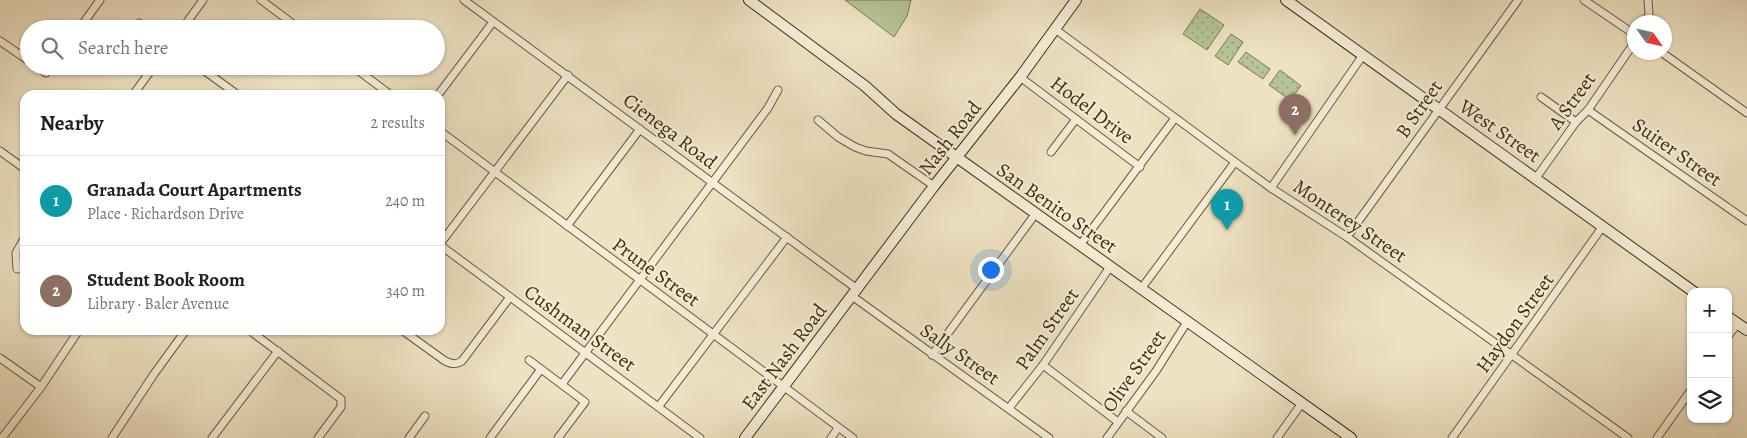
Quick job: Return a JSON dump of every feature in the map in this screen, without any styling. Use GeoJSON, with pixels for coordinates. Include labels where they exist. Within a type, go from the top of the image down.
{"type":"FeatureCollection","features":[{"type":"Feature","properties":{"kind":"street"},"geometry":{"type":"LineString","coordinates":[[86,20],[100,0]]}},
{"type":"Feature","properties":{"kind":"street"},"geometry":{"type":"LineString","coordinates":[[189,20],[203,0]]}},
{"type":"Feature","properties":{"kind":"street"},"geometry":{"type":"LineString","coordinates":[[261,0],[288,20]]}},
{"type":"Feature","properties":{"kind":"street","name":"Cienega Road"},"geometry":{"type":"LineString","coordinates":[[464,0],[568,74],[787,237],[855,293]]}},
{"type":"Feature","properties":{"kind":"street","name":"San Benito Street"},"geometry":{"type":"LineString","coordinates":[[749,0],[865,86],[896,114],[956,158],[1351,438]]}},
{"type":"Feature","properties":{"kind":"street","name":"Nash Road"},"geometry":{"type":"LineString","coordinates":[[855,293],[934,186],[1021,76],[1076,0]]}},
{"type":"Feature","properties":{"kind":"street","name":"West Street"},"geometry":{"type":"LineString","coordinates":[[1286,0],[1688,288]]}},
{"type":"Feature","properties":{"kind":"street","name":"B Street"},"geometry":{"type":"LineString","coordinates":[[1347,237],[1518,0]]}},
{"type":"Feature","properties":{"kind":"street"},"geometry":{"type":"LineString","coordinates":[[1584,0],[1627,29]]}},
{"type":"Feature","properties":{"kind":"street"},"geometry":{"type":"LineString","coordinates":[[1648,0],[1649,15]]}},
{"type":"Feature","properties":{"kind":"street"},"geometry":{"type":"LineString","coordinates":[[442,90],[493,22]]}},
{"type":"Feature","properties":{"kind":"street","name":"Monterey Street"},"geometry":{"type":"LineString","coordinates":[[1055,29],[1271,188],[1347,237],[1628,438]]}},
{"type":"Feature","properties":{"kind":"street"},"geometry":{"type":"LineString","coordinates":[[0,41],[20,55]]}},
{"type":"Feature","properties":{"kind":"street","name":"A Street"},"geometry":{"type":"LineString","coordinates":[[1536,178],[1576,122],[1588,110],[1627,53]]}},
{"type":"Feature","properties":{"kind":"street"},"geometry":{"type":"LineString","coordinates":[[1271,188],[1363,55]]}},
{"type":"Feature","properties":{"kind":"street"},"geometry":{"type":"LineString","coordinates":[[1671,60],[1747,113]]}},
{"type":"Feature","properties":{"kind":"street"},"geometry":{"type":"LineString","coordinates":[[445,238],[568,74]]}},
{"type":"Feature","properties":{"kind":"street"},"geometry":{"type":"LineString","coordinates":[[137,90],[147,75]]}},
{"type":"Feature","properties":{"kind":"street"},"geometry":{"type":"LineString","coordinates":[[210,75],[231,90]]}},
{"type":"Feature","properties":{"kind":"street"},"geometry":{"type":"LineString","coordinates":[[364,75],[384,90]]}},
{"type":"Feature","properties":{"kind":"street","name":"Hodel Drive"},"geometry":{"type":"LineString","coordinates":[[1024,80],[1140,167]]}},
{"type":"Feature","properties":{"kind":"street"},"geometry":{"type":"LineString","coordinates":[[562,384],[768,108],[778,90]]}},
{"type":"Feature","properties":{"kind":"street"},"geometry":{"type":"LineString","coordinates":[[1541,97],[1576,122]]}},
{"type":"Feature","properties":{"kind":"street","name":"Suiter Street"},"geometry":{"type":"LineString","coordinates":[[1588,110],[1747,221]]}},
{"type":"Feature","properties":{"kind":"street"},"geometry":{"type":"LineString","coordinates":[[1080,245],[1175,118]]}},
{"type":"Feature","properties":{"kind":"street"},"geometry":{"type":"LineString","coordinates":[[1051,152],[1076,119]]}},
{"type":"Feature","properties":{"kind":"street"},"geometry":{"type":"LineString","coordinates":[[818,120],[838,137],[855,147],[866,151],[888,154],[934,186]]}},
{"type":"Feature","properties":{"kind":"street"},"geometry":{"type":"LineString","coordinates":[[567,226],[640,129]]}},
{"type":"Feature","properties":{"kind":"street","name":"Prune Street"},"geometry":{"type":"LineString","coordinates":[[445,136],[853,438]]}},
{"type":"Feature","properties":{"kind":"street"},"geometry":{"type":"LineString","coordinates":[[0,151],[20,165]]}},
{"type":"Feature","properties":{"kind":"street"},"geometry":{"type":"LineString","coordinates":[[1141,289],[1235,162]]}},
{"type":"Feature","properties":{"kind":"street"},"geometry":{"type":"LineString","coordinates":[[932,356],[1036,214]]}},
{"type":"Feature","properties":{"kind":"street","name":"Haydon Street"},"geometry":{"type":"LineString","coordinates":[[1452,438],[1603,226]]}},
{"type":"Feature","properties":{"kind":"street"},"geometry":{"type":"LineString","coordinates":[[659,406],[787,237]]}},
{"type":"Feature","properties":{"kind":"street"},"geometry":{"type":"LineString","coordinates":[[16,269],[16,254],[20,246]]}},
{"type":"Feature","properties":{"kind":"street","name":"Cushman Street"},"geometry":{"type":"LineString","coordinates":[[445,249],[700,438]]}},
{"type":"Feature","properties":{"kind":"street","name":"Palm Street"},"geometry":{"type":"LineString","coordinates":[[1009,408],[1043,365],[1110,267]]}},
{"type":"Feature","properties":{"kind":"street","name":"Sally Street"},"geometry":{"type":"LineString","coordinates":[[855,293],[932,356],[1009,408],[1049,438]]}},
{"type":"Feature","properties":{"kind":"street","name":"East Nash Road"},"geometry":{"type":"LineString","coordinates":[[745,438],[855,293]]}},
{"type":"Feature","properties":{"kind":"street"},"geometry":{"type":"LineString","coordinates":[[409,335],[445,361],[451,364],[458,364],[510,297]]}},
{"type":"Feature","properties":{"kind":"street"},"geometry":{"type":"LineString","coordinates":[[1732,319],[1747,330]]}},
{"type":"Feature","properties":{"kind":"street","name":"Olive Street"},"geometry":{"type":"LineString","coordinates":[[1107,438],[1156,371],[1187,322]]}},
{"type":"Feature","properties":{"kind":"street"},"geometry":{"type":"LineString","coordinates":[[1730,333],[1738,323]]}},
{"type":"Feature","properties":{"kind":"street"},"geometry":{"type":"LineString","coordinates":[[2,438],[41,387],[76,335]]}},
{"type":"Feature","properties":{"kind":"street"},"geometry":{"type":"LineString","coordinates":[[112,438],[182,335]]}},
{"type":"Feature","properties":{"kind":"street"},"geometry":{"type":"LineString","coordinates":[[257,335],[342,399],[341,407],[318,438]]}},
{"type":"Feature","properties":{"kind":"street"},"geometry":{"type":"LineString","coordinates":[[212,438],[278,351]]}},
{"type":"Feature","properties":{"kind":"street"},"geometry":{"type":"LineString","coordinates":[[0,358],[41,387]]}},
{"type":"Feature","properties":{"kind":"street"},"geometry":{"type":"LineString","coordinates":[[529,360],[585,402],[558,438]]}},
{"type":"Feature","properties":{"kind":"street"},"geometry":{"type":"LineString","coordinates":[[1043,365],[1118,422]]}},
{"type":"Feature","properties":{"kind":"street"},"geometry":{"type":"LineString","coordinates":[[490,438],[541,369]]}},
{"type":"Feature","properties":{"kind":"street"},"geometry":{"type":"LineString","coordinates":[[1657,438],[1687,396]]}},
{"type":"Feature","properties":{"kind":"street"},"geometry":{"type":"LineString","coordinates":[[1277,438],[1302,403]]}},
{"type":"Feature","properties":{"kind":"street"},"geometry":{"type":"LineString","coordinates":[[1126,412],[1162,438]]}},
{"type":"Feature","properties":{"kind":"street"},"geometry":{"type":"LineString","coordinates":[[409,438],[425,416]]}},
{"type":"Feature","properties":{"kind":"street"},"geometry":{"type":"LineString","coordinates":[[831,438],[838,428]]}},
{"type":"Feature","properties":{"kind":"green space"},"geometry":{"type":"Polygon","coordinates":[[[845,0],[911,0],[907,16],[894,37],[845,0]]]}},
{"type":"Feature","properties":{"kind":"green space"},"geometry":{"type":"Polygon","coordinates":[[[1200,9],[1224,25],[1207,50],[1183,34],[1200,9]]]}},
{"type":"Feature","properties":{"kind":"green space"},"geometry":{"type":"Polygon","coordinates":[[[1231,34],[1243,42],[1228,65],[1215,56],[1231,34]]]}},
{"type":"Feature","properties":{"kind":"green space"},"geometry":{"type":"Polygon","coordinates":[[[1246,52],[1270,69],[1263,79],[1238,62],[1246,52]]]}},
{"type":"Feature","properties":{"kind":"green space"},"geometry":{"type":"Polygon","coordinates":[[[1280,70],[1301,86],[1290,100],[1269,85],[1280,70]]]}},
{"type":"Feature","properties":{"kind":"place","name":"Student Book Room"},"geometry":{"type":"Point","coordinates":[1295,135]}},
{"type":"Feature","properties":{"kind":"place","name":"Granada Court Apartments"},"geometry":{"type":"Point","coordinates":[1227,230]}}]}
